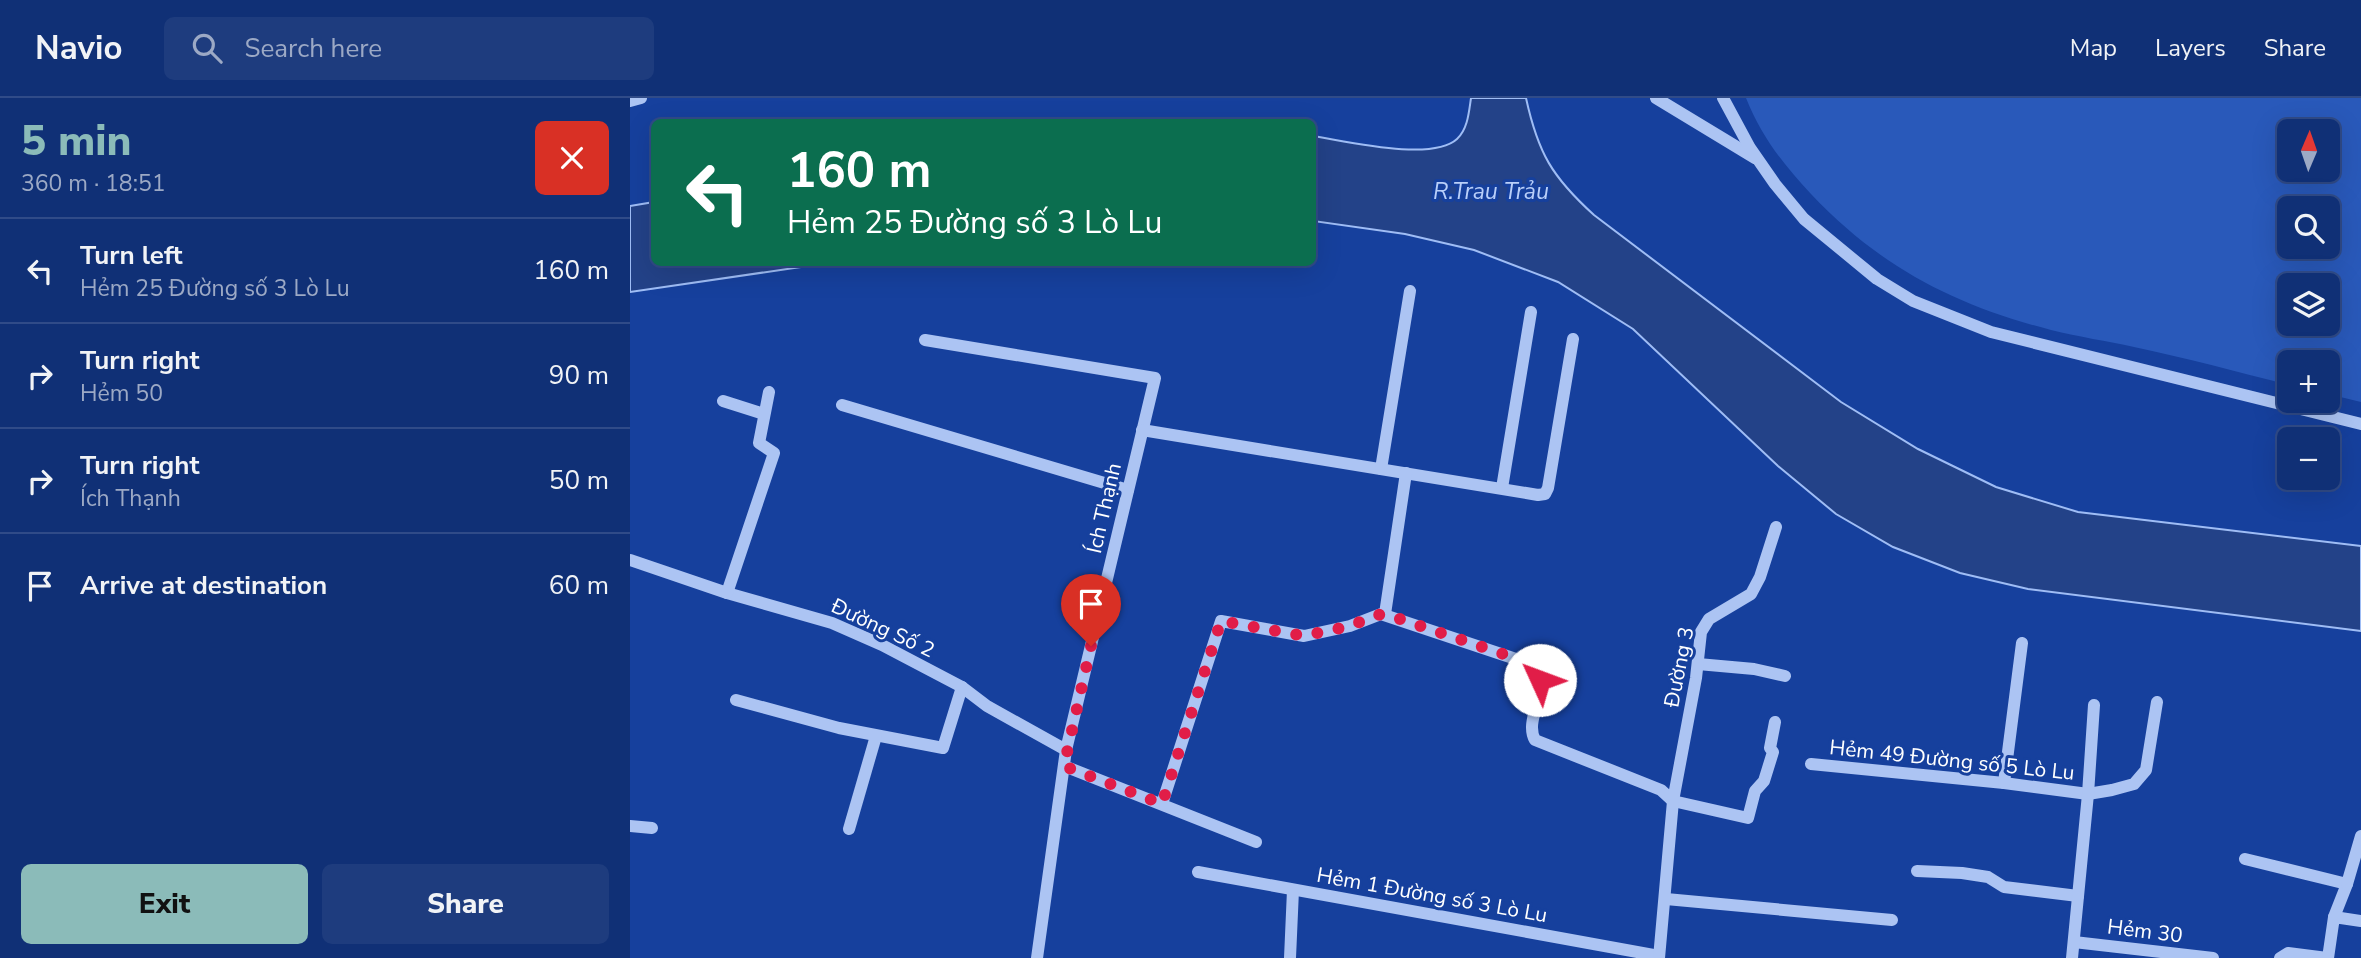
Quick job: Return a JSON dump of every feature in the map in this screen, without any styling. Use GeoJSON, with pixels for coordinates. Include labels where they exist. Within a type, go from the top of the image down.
{"type":"FeatureCollection","features":[{"type":"Feature","properties":{"kind":"street"},"geometry":{"type":"LineString","coordinates":[[630,101],[641,98]]}},
{"type":"Feature","properties":{"kind":"street"},"geometry":{"type":"LineString","coordinates":[[1656,98],[1758,159]]}},
{"type":"Feature","properties":{"kind":"street"},"geometry":{"type":"LineString","coordinates":[[1723,98],[1727,110],[1758,159],[1804,219],[1877,279],[1913,301],[1991,332],[2361,424]]}},
{"type":"Feature","properties":{"kind":"street"},"geometry":{"type":"LineString","coordinates":[[1381,469],[1410,291]]}},
{"type":"Feature","properties":{"kind":"street"},"geometry":{"type":"LineString","coordinates":[[1502,488],[1531,312]]}},
{"type":"Feature","properties":{"kind":"street"},"geometry":{"type":"LineString","coordinates":[[1142,430],[1538,495],[1547,492],[1573,339]]}},
{"type":"Feature","properties":{"kind":"street","name":"Ích Thạnh"},"geometry":{"type":"LineString","coordinates":[[925,341],[1155,378],[1066,750],[1037,958]]}},
{"type":"Feature","properties":{"kind":"street"},"geometry":{"type":"LineString","coordinates":[[727,593],[774,453],[759,443],[769,392]]}},
{"type":"Feature","properties":{"kind":"street"},"geometry":{"type":"LineString","coordinates":[[723,401],[764,414]]}},
{"type":"Feature","properties":{"kind":"street"},"geometry":{"type":"LineString","coordinates":[[842,405],[1128,490]]}},
{"type":"Feature","properties":{"kind":"street"},"geometry":{"type":"LineString","coordinates":[[1385,614],[1406,473]]}},
{"type":"Feature","properties":{"kind":"street","name":"Đường 3"},"geometry":{"type":"LineString","coordinates":[[1659,957],[1673,801],[1698,664],[1699,639],[1705,623],[1752,594],[1776,527]]}},
{"type":"Feature","properties":{"kind":"street","name":"Đường Số 2"},"geometry":{"type":"LineString","coordinates":[[630,560],[727,593],[832,623],[962,687],[987,706],[1066,750]]}},
{"type":"Feature","properties":{"kind":"street"},"geometry":{"type":"LineString","coordinates":[[1162,804],[1221,621],[1304,636],[1350,626],[1385,614],[1534,666],[1540,680],[1531,731],[1535,740],[1661,790],[1673,801],[1748,818],[1755,791],[1765,781],[1773,752],[1770,748],[1775,722]]}},
{"type":"Feature","properties":{"kind":"street"},"geometry":{"type":"LineString","coordinates":[[2004,783],[2022,643]]}},
{"type":"Feature","properties":{"kind":"street"},"geometry":{"type":"LineString","coordinates":[[1698,664],[1742,667],[1785,676]]}},
{"type":"Feature","properties":{"kind":"street"},"geometry":{"type":"LineString","coordinates":[[736,700],[876,736],[943,748],[962,687]]}},
{"type":"Feature","properties":{"kind":"street","name":"Hẻm 49 Đường số 5 Lò Lu"},"geometry":{"type":"LineString","coordinates":[[1811,764],[2088,794],[2131,786],[2140,778],[2147,764],[2157,702]]}},
{"type":"Feature","properties":{"kind":"street"},"geometry":{"type":"LineString","coordinates":[[2072,958],[2094,705]]}},
{"type":"Feature","properties":{"kind":"street"},"geometry":{"type":"LineString","coordinates":[[849,829],[876,736]]}},
{"type":"Feature","properties":{"kind":"street"},"geometry":{"type":"LineString","coordinates":[[1064,766],[1256,842]]}},
{"type":"Feature","properties":{"kind":"street"},"geometry":{"type":"LineString","coordinates":[[630,826],[652,828]]}},
{"type":"Feature","properties":{"kind":"street"},"geometry":{"type":"LineString","coordinates":[[2280,958],[2288,953],[2328,958],[2334,917],[2361,836]]}},
{"type":"Feature","properties":{"kind":"street"},"geometry":{"type":"LineString","coordinates":[[2245,859],[2347,884]]}},
{"type":"Feature","properties":{"kind":"street"},"geometry":{"type":"LineString","coordinates":[[1916,871],[1988,877],[2004,887],[2078,896]]}},
{"type":"Feature","properties":{"kind":"street","name":"Hẻm 1 Đường số 3 Lò Lu"},"geometry":{"type":"LineString","coordinates":[[1198,872],[1659,957]]}},
{"type":"Feature","properties":{"kind":"street"},"geometry":{"type":"LineString","coordinates":[[1290,958],[1293,890]]}},
{"type":"Feature","properties":{"kind":"street"},"geometry":{"type":"LineString","coordinates":[[1666,899],[1892,920]]}},
{"type":"Feature","properties":{"kind":"street"},"geometry":{"type":"LineString","coordinates":[[2334,917],[2361,921]]}},
{"type":"Feature","properties":{"kind":"street","name":"Hẻm 30"},"geometry":{"type":"LineString","coordinates":[[2074,942],[2213,958]]}},
{"type":"Feature","properties":{"kind":"shaded area"},"geometry":{"type":"Polygon","coordinates":[[[1746,98],[2361,98],[2361,402],[2340,397],[2340,350],[2277,350],[2277,382],[2051,330],[2016,320],[1951,295],[1892,263],[1837,220],[1811,194],[1766,137],[1746,98]]]}},
{"type":"Feature","properties":{"kind":"water","name":"R.Trau Trảu"},"geometry":{"type":"Polygon","coordinates":[[[1471,98],[1526,98],[1536,134],[1549,163],[1567,188],[1594,215],[1841,402],[1918,449],[1996,487],[2078,512],[2361,546],[2361,631],[2028,589],[1960,573],[1893,547],[1836,514],[1778,466],[1633,329],[1558,282],[1474,250],[1405,234],[1316,221],[1316,137],[1388,148],[1429,149],[1445,146],[1457,139],[1467,120],[1471,98]]]}},
{"type":"Feature","properties":{"kind":"water"},"geometry":{"type":"Polygon","coordinates":[[[1179,118],[1188,119],[1114,119],[1179,118]]]}},
{"type":"Feature","properties":{"kind":"water"},"geometry":{"type":"Polygon","coordinates":[[[651,202],[651,266],[808,266],[630,292],[630,206],[651,202]]]}},
{"type":"Feature","properties":{"kind":"route"},"geometry":{"type":"LineString","coordinates":[[1091,646],[1064,766],[1162,804],[1221,621],[1304,636],[1350,626],[1385,614],[1530,663],[1536,667],[1540,680]]}}]}
